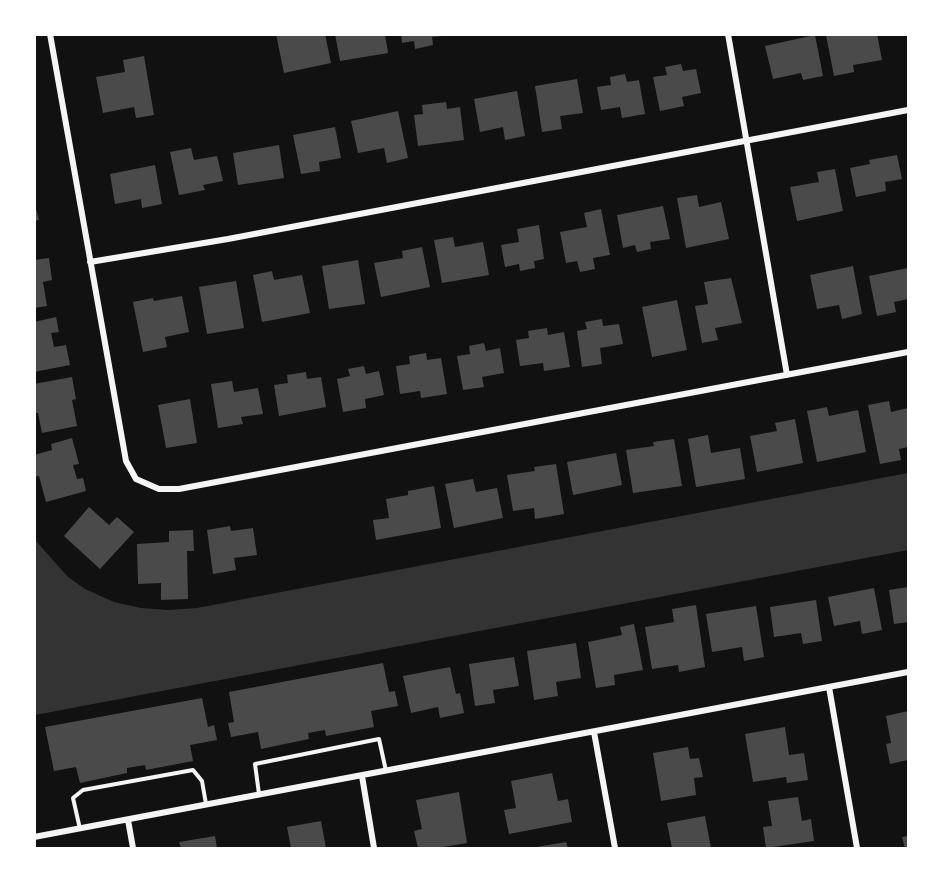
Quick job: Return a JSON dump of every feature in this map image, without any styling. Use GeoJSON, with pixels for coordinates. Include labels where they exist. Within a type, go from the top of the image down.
{"type":"FeatureCollection","features":[{"type":"Feature","properties":{"kind":"street"},"geometry":{"type":"LineString","coordinates":[[50,34],[126,461],[136,479],[159,489],[178,489],[909,352]]}},
{"type":"Feature","properties":{"kind":"street"},"geometry":{"type":"LineString","coordinates":[[728,34],[787,375]]}},
{"type":"Feature","properties":{"kind":"street"},"geometry":{"type":"LineString","coordinates":[[90,262],[228,239],[909,110]]}},
{"type":"Feature","properties":{"kind":"street"},"geometry":{"type":"LineString","coordinates":[[34,837],[909,672]]}},
{"type":"Feature","properties":{"kind":"street"},"geometry":{"type":"LineString","coordinates":[[829,687],[857,849]]}},
{"type":"Feature","properties":{"kind":"street"},"geometry":{"type":"LineString","coordinates":[[594,732],[615,849]]}},
{"type":"Feature","properties":{"kind":"street"},"geometry":{"type":"LineString","coordinates":[[362,776],[374,849]]}},
{"type":"Feature","properties":{"kind":"street"},"geometry":{"type":"LineString","coordinates":[[128,820],[133,849]]}},
{"type":"Feature","properties":{"kind":"lane"},"geometry":{"type":"LineString","coordinates":[[260,795],[255,764],[379,739],[386,771]]}},
{"type":"Feature","properties":{"kind":"lane"},"geometry":{"type":"LineString","coordinates":[[80,829],[73,798],[83,790],[193,770],[202,781],[206,805]]}},
{"type":"Feature","properties":{"kind":"shaded area"},"geometry":{"type":"Polygon","coordinates":[[[908,473],[908,550],[35,715],[35,540],[68,577],[85,589],[114,602],[141,608],[168,610],[197,608],[908,473]]]}},
{"type":"Feature","properties":{"kind":"building"},"geometry":{"type":"Polygon","coordinates":[[[276,34],[325,34],[331,63],[284,73],[276,34]]]}},
{"type":"Feature","properties":{"kind":"building"},"geometry":{"type":"Polygon","coordinates":[[[335,34],[385,34],[388,53],[340,61],[335,34]]]}},
{"type":"Feature","properties":{"kind":"building"},"geometry":{"type":"Polygon","coordinates":[[[401,34],[442,34],[442,36],[432,37],[433,45],[415,49],[414,41],[402,43],[401,34]]]}},
{"type":"Feature","properties":{"kind":"building"},"geometry":{"type":"Polygon","coordinates":[[[877,34],[882,60],[853,65],[854,72],[834,76],[826,35],[877,34]]]}},
{"type":"Feature","properties":{"kind":"building"},"geometry":{"type":"Polygon","coordinates":[[[815,35],[823,76],[803,80],[801,73],[773,79],[765,46],[815,35]]]}},
{"type":"Feature","properties":{"kind":"building"},"geometry":{"type":"Polygon","coordinates":[[[144,56],[154,115],[136,118],[134,107],[103,113],[96,77],[125,72],[123,60],[144,56]]]}},
{"type":"Feature","properties":{"kind":"building"},"geometry":{"type":"Polygon","coordinates":[[[681,64],[683,71],[696,69],[701,93],[682,97],[684,106],[660,111],[653,77],[667,75],[665,67],[681,64]]]}},
{"type":"Feature","properties":{"kind":"building"},"geometry":{"type":"Polygon","coordinates":[[[625,74],[627,82],[639,80],[645,114],[622,118],[620,107],[601,110],[597,87],[611,85],[610,77],[625,74]]]}},
{"type":"Feature","properties":{"kind":"building"},"geometry":{"type":"Polygon","coordinates":[[[577,79],[583,113],[560,116],[562,129],[542,132],[535,86],[577,79]]]}},
{"type":"Feature","properties":{"kind":"building"},"geometry":{"type":"Polygon","coordinates":[[[517,91],[525,136],[505,140],[503,127],[480,132],[474,99],[517,91]]]}},
{"type":"Feature","properties":{"kind":"building"},"geometry":{"type":"Polygon","coordinates":[[[446,102],[447,109],[460,107],[464,140],[418,146],[414,115],[423,114],[422,105],[446,102]]]}},
{"type":"Feature","properties":{"kind":"building"},"geometry":{"type":"Polygon","coordinates":[[[398,111],[408,158],[387,163],[384,148],[358,153],[351,121],[398,111]]]}},
{"type":"Feature","properties":{"kind":"building"},"geometry":{"type":"Polygon","coordinates":[[[335,127],[341,158],[319,162],[320,171],[301,174],[293,135],[335,127]]]}},
{"type":"Feature","properties":{"kind":"building"},"geometry":{"type":"Polygon","coordinates":[[[279,145],[284,178],[238,185],[233,153],[279,145]]]}},
{"type":"Feature","properties":{"kind":"building"},"geometry":{"type":"Polygon","coordinates":[[[191,148],[194,160],[217,156],[223,181],[203,185],[205,190],[179,195],[170,152],[191,148]]]}},
{"type":"Feature","properties":{"kind":"building"},"geometry":{"type":"Polygon","coordinates":[[[897,155],[902,179],[885,182],[886,191],[856,197],[850,168],[870,164],[869,160],[897,155]]]}},
{"type":"Feature","properties":{"kind":"building"},"geometry":{"type":"Polygon","coordinates":[[[155,165],[162,204],[142,208],[141,199],[115,204],[110,174],[155,165]]]}},
{"type":"Feature","properties":{"kind":"building"},"geometry":{"type":"Polygon","coordinates":[[[835,169],[843,211],[797,221],[790,187],[819,182],[817,172],[835,169]]]}},
{"type":"Feature","properties":{"kind":"building"},"geometry":{"type":"Polygon","coordinates":[[[697,195],[699,207],[721,202],[729,239],[686,248],[677,198],[697,195]]]}},
{"type":"Feature","properties":{"kind":"building"},"geometry":{"type":"Polygon","coordinates":[[[34,201],[39,220],[34,221],[34,201]]]}},
{"type":"Feature","properties":{"kind":"building"},"geometry":{"type":"Polygon","coordinates":[[[663,206],[670,239],[650,242],[651,249],[637,252],[635,245],[623,248],[617,215],[663,206]]]}},
{"type":"Feature","properties":{"kind":"building"},"geometry":{"type":"Polygon","coordinates":[[[601,209],[610,255],[593,258],[595,269],[580,272],[577,261],[566,263],[560,232],[587,227],[584,213],[601,209]]]}},
{"type":"Feature","properties":{"kind":"building"},"geometry":{"type":"Polygon","coordinates":[[[539,225],[544,259],[534,261],[535,268],[520,271],[519,264],[505,267],[501,245],[519,242],[517,229],[539,225]]]}},
{"type":"Feature","properties":{"kind":"building"},"geometry":{"type":"Polygon","coordinates":[[[453,237],[455,247],[483,242],[489,275],[442,283],[434,240],[453,237]]]}},
{"type":"Feature","properties":{"kind":"building"},"geometry":{"type":"Polygon","coordinates":[[[422,247],[430,287],[381,297],[374,263],[403,258],[402,251],[422,247]]]}},
{"type":"Feature","properties":{"kind":"building"},"geometry":{"type":"Polygon","coordinates":[[[49,258],[52,280],[43,282],[47,306],[34,308],[34,260],[49,258]]]}},
{"type":"Feature","properties":{"kind":"building"},"geometry":{"type":"Polygon","coordinates":[[[358,260],[365,304],[329,309],[322,266],[358,260]]]}},
{"type":"Feature","properties":{"kind":"building"},"geometry":{"type":"Polygon","coordinates":[[[853,266],[862,314],[842,319],[839,305],[817,309],[810,275],[853,266]]]}},
{"type":"Feature","properties":{"kind":"building"},"geometry":{"type":"Polygon","coordinates":[[[908,268],[908,299],[894,302],[896,312],[877,316],[869,276],[908,268]]]}},
{"type":"Feature","properties":{"kind":"building"},"geometry":{"type":"Polygon","coordinates":[[[272,271],[274,280],[302,275],[310,313],[262,322],[253,275],[272,271]]]}},
{"type":"Feature","properties":{"kind":"building"},"geometry":{"type":"Polygon","coordinates":[[[731,278],[742,323],[715,328],[718,340],[702,343],[695,306],[708,304],[704,282],[731,278]]]}},
{"type":"Feature","properties":{"kind":"building"},"geometry":{"type":"Polygon","coordinates":[[[236,281],[244,328],[207,334],[199,287],[236,281]]]}},
{"type":"Feature","properties":{"kind":"building"},"geometry":{"type":"Polygon","coordinates":[[[182,296],[189,332],[165,337],[167,347],[143,352],[133,302],[182,296]]]}},
{"type":"Feature","properties":{"kind":"building"},"geometry":{"type":"Polygon","coordinates":[[[677,300],[687,350],[652,357],[642,307],[677,300]]]}},
{"type":"Feature","properties":{"kind":"building"},"geometry":{"type":"Polygon","coordinates":[[[56,317],[59,332],[51,333],[54,347],[66,345],[70,365],[34,372],[34,322],[56,317]]]}},
{"type":"Feature","properties":{"kind":"building"},"geometry":{"type":"Polygon","coordinates":[[[602,319],[603,326],[619,324],[623,344],[600,348],[602,364],[582,367],[577,331],[587,329],[585,322],[602,319]]]}},
{"type":"Feature","properties":{"kind":"building"},"geometry":{"type":"Polygon","coordinates":[[[547,328],[548,335],[564,332],[570,367],[544,371],[543,363],[520,366],[516,340],[529,338],[528,331],[547,328]]]}},
{"type":"Feature","properties":{"kind":"building"},"geometry":{"type":"Polygon","coordinates":[[[484,343],[486,351],[500,348],[504,373],[482,377],[484,387],[463,390],[457,356],[470,354],[469,346],[484,343]]]}},
{"type":"Feature","properties":{"kind":"building"},"geometry":{"type":"Polygon","coordinates":[[[426,353],[427,360],[441,358],[447,394],[421,398],[420,391],[400,394],[396,366],[410,364],[409,356],[426,353]]]}},
{"type":"Feature","properties":{"kind":"building"},"geometry":{"type":"Polygon","coordinates":[[[364,366],[366,374],[379,371],[384,395],[365,399],[366,408],[343,412],[337,379],[350,376],[348,369],[364,366]]]}},
{"type":"Feature","properties":{"kind":"building"},"geometry":{"type":"Polygon","coordinates":[[[306,372],[307,379],[321,377],[326,407],[279,416],[274,385],[288,383],[287,375],[306,372]]]}},
{"type":"Feature","properties":{"kind":"building"},"geometry":{"type":"Polygon","coordinates":[[[72,377],[76,399],[72,400],[77,426],[42,433],[38,413],[34,413],[34,384],[72,377]]]}},
{"type":"Feature","properties":{"kind":"building"},"geometry":{"type":"Polygon","coordinates":[[[232,381],[234,392],[258,388],[263,414],[241,417],[243,424],[218,428],[211,384],[232,381]]]}},
{"type":"Feature","properties":{"kind":"building"},"geometry":{"type":"Polygon","coordinates":[[[190,399],[197,443],[166,448],[158,405],[190,399]]]}},
{"type":"Feature","properties":{"kind":"building"},"geometry":{"type":"Polygon","coordinates":[[[889,401],[891,412],[908,408],[908,447],[899,449],[901,460],[880,464],[868,405],[889,401]]]}},
{"type":"Feature","properties":{"kind":"building"},"geometry":{"type":"Polygon","coordinates":[[[827,407],[829,416],[858,410],[866,452],[817,462],[807,411],[827,407]]]}},
{"type":"Feature","properties":{"kind":"building"},"geometry":{"type":"Polygon","coordinates":[[[795,419],[803,463],[757,472],[750,436],[777,431],[775,423],[795,419]]]}},
{"type":"Feature","properties":{"kind":"building"},"geometry":{"type":"Polygon","coordinates":[[[708,435],[711,453],[740,448],[745,479],[696,487],[688,439],[708,435]]]}},
{"type":"Feature","properties":{"kind":"building"},"geometry":{"type":"Polygon","coordinates":[[[72,438],[79,464],[73,465],[77,479],[83,478],[86,491],[46,502],[39,476],[34,477],[34,455],[52,450],[51,444],[72,438]]]}},
{"type":"Feature","properties":{"kind":"building"},"geometry":{"type":"Polygon","coordinates":[[[674,439],[682,486],[633,493],[626,450],[654,446],[653,442],[674,439]]]}},
{"type":"Feature","properties":{"kind":"building"},"geometry":{"type":"Polygon","coordinates":[[[616,453],[622,485],[573,495],[567,462],[616,453]]]}},
{"type":"Feature","properties":{"kind":"building"},"geometry":{"type":"Polygon","coordinates":[[[556,464],[564,514],[535,519],[534,508],[513,511],[507,475],[535,471],[534,467],[556,464]]]}},
{"type":"Feature","properties":{"kind":"building"},"geometry":{"type":"Polygon","coordinates":[[[473,479],[476,492],[497,488],[503,518],[454,528],[445,484],[473,479]]]}},
{"type":"Feature","properties":{"kind":"building"},"geometry":{"type":"Polygon","coordinates":[[[434,486],[441,528],[376,540],[373,520],[389,518],[386,499],[408,495],[408,491],[434,486]]]}},
{"type":"Feature","properties":{"kind":"building"},"geometry":{"type":"Polygon","coordinates":[[[89,507],[109,525],[117,517],[134,532],[100,569],[64,536],[89,507]]]}},
{"type":"Feature","properties":{"kind":"building"},"geometry":{"type":"Polygon","coordinates":[[[230,526],[231,531],[253,528],[257,555],[234,558],[236,570],[213,574],[207,530],[230,526]]]}},
{"type":"Feature","properties":{"kind":"building"},"geometry":{"type":"Polygon","coordinates":[[[193,530],[194,551],[187,551],[188,599],[161,600],[161,583],[138,584],[137,544],[169,542],[169,531],[193,530]]]}},
{"type":"Feature","properties":{"kind":"building"},"geometry":{"type":"Polygon","coordinates":[[[908,587],[908,622],[894,624],[889,590],[908,587]]]}},
{"type":"Feature","properties":{"kind":"building"},"geometry":{"type":"Polygon","coordinates":[[[874,588],[882,630],[862,634],[860,621],[834,626],[828,597],[874,588]]]}},
{"type":"Feature","properties":{"kind":"building"},"geometry":{"type":"Polygon","coordinates":[[[816,600],[822,641],[803,644],[801,633],[774,637],[770,607],[816,600]]]}},
{"type":"Feature","properties":{"kind":"building"},"geometry":{"type":"Polygon","coordinates":[[[696,605],[705,667],[679,672],[678,665],[652,669],[645,627],[674,622],[672,609],[696,605]]]}},
{"type":"Feature","properties":{"kind":"building"},"geometry":{"type":"Polygon","coordinates":[[[756,606],[764,657],[744,661],[742,647],[712,652],[706,614],[756,606]]]}},
{"type":"Feature","properties":{"kind":"building"},"geometry":{"type":"Polygon","coordinates":[[[634,624],[643,670],[614,675],[615,685],[596,688],[588,642],[622,635],[620,627],[634,624]]]}},
{"type":"Feature","properties":{"kind":"building"},"geometry":{"type":"Polygon","coordinates":[[[576,643],[581,678],[556,682],[558,696],[534,700],[527,651],[576,643]]]}},
{"type":"Feature","properties":{"kind":"building"},"geometry":{"type":"Polygon","coordinates":[[[514,657],[519,686],[493,690],[495,703],[475,706],[469,664],[514,657]]]}},
{"type":"Feature","properties":{"kind":"building"},"geometry":{"type":"Polygon","coordinates":[[[383,663],[389,692],[395,691],[398,706],[371,711],[374,727],[326,736],[325,730],[308,733],[309,739],[261,749],[258,732],[231,737],[228,723],[234,722],[229,692],[383,663]]]}},
{"type":"Feature","properties":{"kind":"building"},"geometry":{"type":"Polygon","coordinates":[[[450,667],[456,694],[460,693],[464,713],[440,718],[438,707],[411,713],[403,676],[450,667]]]}},
{"type":"Feature","properties":{"kind":"building"},"geometry":{"type":"Polygon","coordinates":[[[202,698],[208,727],[214,725],[217,740],[190,745],[193,761],[146,770],[145,765],[127,768],[127,773],[80,783],[76,767],[54,771],[45,727],[202,698]]]}},
{"type":"Feature","properties":{"kind":"building"},"geometry":{"type":"Polygon","coordinates":[[[908,711],[908,760],[890,764],[886,744],[891,743],[886,716],[908,711]]]}},
{"type":"Feature","properties":{"kind":"building"},"geometry":{"type":"Polygon","coordinates":[[[785,727],[789,755],[804,753],[808,780],[787,783],[786,777],[753,782],[745,734],[785,727]]]}},
{"type":"Feature","properties":{"kind":"building"},"geometry":{"type":"Polygon","coordinates":[[[688,747],[690,759],[699,758],[703,777],[694,778],[696,795],[661,801],[653,753],[688,747]]]}},
{"type":"Feature","properties":{"kind":"building"},"geometry":{"type":"Polygon","coordinates":[[[552,773],[558,801],[568,799],[572,822],[509,834],[504,810],[516,808],[511,781],[552,773]]]}},
{"type":"Feature","properties":{"kind":"building"},"geometry":{"type":"Polygon","coordinates":[[[459,792],[467,843],[437,848],[418,848],[414,831],[422,829],[416,800],[459,792]]]}},
{"type":"Feature","properties":{"kind":"building"},"geometry":{"type":"Polygon","coordinates":[[[798,797],[802,821],[811,819],[814,841],[766,848],[763,827],[772,826],[768,801],[798,797]]]}},
{"type":"Feature","properties":{"kind":"building"},"geometry":{"type":"Polygon","coordinates":[[[705,816],[711,848],[672,848],[667,823],[705,816]]]}},
{"type":"Feature","properties":{"kind":"building"},"geometry":{"type":"Polygon","coordinates":[[[321,821],[326,848],[291,848],[287,827],[321,821]]]}},
{"type":"Feature","properties":{"kind":"building"},"geometry":{"type":"Polygon","coordinates":[[[215,836],[217,848],[181,848],[179,842],[215,836]]]}},
{"type":"Feature","properties":{"kind":"building"},"geometry":{"type":"Polygon","coordinates":[[[908,836],[908,848],[905,848],[902,837],[908,836]]]}},
{"type":"Feature","properties":{"kind":"building"},"geometry":{"type":"Polygon","coordinates":[[[566,842],[568,848],[536,848],[536,847],[566,842]]]}}]}
